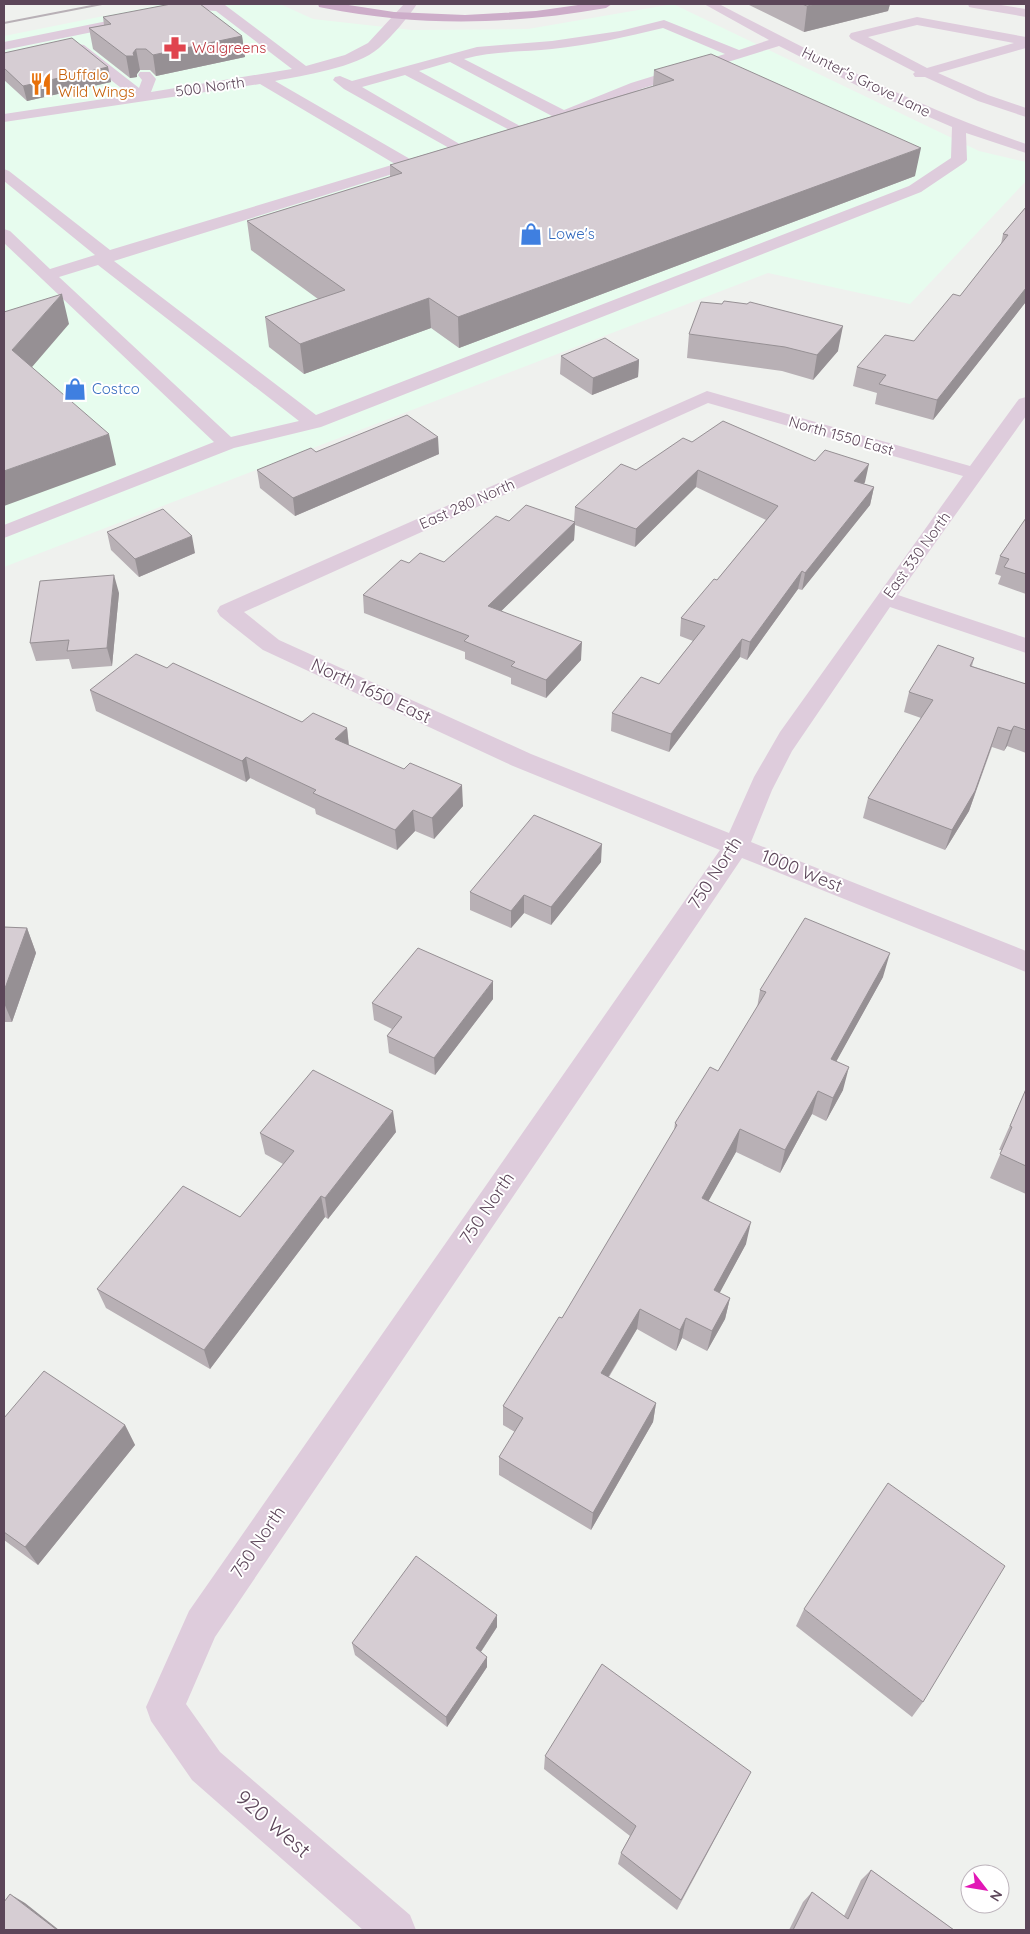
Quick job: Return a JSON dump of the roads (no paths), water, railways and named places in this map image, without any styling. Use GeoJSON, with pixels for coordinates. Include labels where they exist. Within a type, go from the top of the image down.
{"type":"FeatureCollection","features":[{"type":"Feature","properties":{"kind":"main road"},"geometry":{"type":"LineString","coordinates":[[324,4],[399,16],[473,18],[567,11],[606,4]]}},
{"type":"Feature","properties":{"kind":"street","name":"500 North"},"geometry":{"type":"LineString","coordinates":[[4,118],[262,79],[319,68],[350,58],[373,46],[411,4]]}},
{"type":"Feature","properties":{"kind":"street","name":"Hunter's Grove Lane"},"geometry":{"type":"LineString","coordinates":[[710,4],[872,86],[959,126],[1026,149]]}},
{"type":"Feature","properties":{"kind":"street"},"geometry":{"type":"LineString","coordinates":[[974,4],[1026,13]]}},
{"type":"Feature","properties":{"kind":"street"},"geometry":{"type":"LineString","coordinates":[[156,15],[203,6],[220,8],[302,71]]}},
{"type":"Feature","properties":{"kind":"street"},"geometry":{"type":"LineString","coordinates":[[4,46],[138,19]]}},
{"type":"Feature","properties":{"kind":"street"},"geometry":{"type":"LineString","coordinates":[[1026,42],[917,21],[856,36],[927,72],[1006,108],[1026,113]]}},
{"type":"Feature","properties":{"kind":"street"},"geometry":{"type":"LineString","coordinates":[[349,86],[477,51],[552,45],[620,35],[664,24],[740,55]]}},
{"type":"Feature","properties":{"kind":"street"},"geometry":{"type":"LineString","coordinates":[[62,34],[142,96],[149,79],[145,75]]}},
{"type":"Feature","properties":{"kind":"street"},"geometry":{"type":"LineString","coordinates":[[500,136],[564,116],[636,86],[781,41]]}},
{"type":"Feature","properties":{"kind":"street"},"geometry":{"type":"LineString","coordinates":[[909,76],[1026,42]]}},
{"type":"Feature","properties":{"kind":"street"},"geometry":{"type":"LineString","coordinates":[[77,46],[104,51]]}},
{"type":"Feature","properties":{"kind":"street"},"geometry":{"type":"LineString","coordinates":[[452,58],[564,116]]}},
{"type":"Feature","properties":{"kind":"street"},"geometry":{"type":"LineString","coordinates":[[319,68],[458,149]]}},
{"type":"Feature","properties":{"kind":"street"},"geometry":{"type":"LineString","coordinates":[[406,70],[517,130]]}},
{"type":"Feature","properties":{"kind":"street"},"geometry":{"type":"LineString","coordinates":[[262,79],[407,164]]}},
{"type":"Feature","properties":{"kind":"street"},"geometry":{"type":"LineString","coordinates":[[872,86],[891,81]]}},
{"type":"Feature","properties":{"kind":"street"},"geometry":{"type":"LineString","coordinates":[[4,532],[227,444],[314,423],[915,189],[959,160],[959,126]]}},
{"type":"Feature","properties":{"kind":"street"},"geometry":{"type":"LineString","coordinates":[[47,275],[475,144]]}},
{"type":"Feature","properties":{"kind":"street"},"geometry":{"type":"LineString","coordinates":[[4,174],[105,258],[314,423]]}},
{"type":"Feature","properties":{"kind":"street"},"geometry":{"type":"LineString","coordinates":[[7,241],[47,275],[227,444]]}},
{"type":"Feature","properties":{"kind":"street","name":"North 1550 East"},"geometry":{"type":"LineString","coordinates":[[707,397],[976,474]]}},
{"type":"Feature","properties":{"kind":"street","name":"East 280 North"},"geometry":{"type":"LineString","coordinates":[[228,611],[707,397]]}},
{"type":"Feature","properties":{"kind":"street","name":"East 330 North"},"geometry":{"type":"LineString","coordinates":[[808,708],[1026,403]]}},
{"type":"Feature","properties":{"kind":"street"},"geometry":{"type":"LineString","coordinates":[[885,598],[1026,646]]}},
{"type":"Feature","properties":{"kind":"street","name":"North 1650 East"},"geometry":{"type":"LineString","coordinates":[[228,611],[271,645],[522,760]]}},
{"type":"Feature","properties":{"kind":"street","name":"750 North"},"geometry":{"type":"LineString","coordinates":[[165,1706],[202,1624],[737,845],[755,799],[775,758],[808,708]]}},
{"type":"Feature","properties":{"kind":"street","name":"1000 West"},"geometry":{"type":"LineString","coordinates":[[522,760],[1026,962]]}},
{"type":"Feature","properties":{"kind":"street","name":"920 West"},"geometry":{"type":"LineString","coordinates":[[165,1706],[206,1766],[394,1930]]}},
{"type":"Feature","properties":{"kind":"railway"},"geometry":{"type":"LineString","coordinates":[[4,23],[102,4]]}},
{"type":"Feature","properties":{"kind":"place","name":"Walgreens"},"geometry":{"type":"Point","coordinates":[175,48]}},
{"type":"Feature","properties":{"kind":"place","name":"Buffalo Wild Wings"},"geometry":{"type":"Point","coordinates":[41,84]}},
{"type":"Feature","properties":{"kind":"place","name":"Lowe's"},"geometry":{"type":"Point","coordinates":[531,234]}},
{"type":"Feature","properties":{"kind":"place","name":"Costco"},"geometry":{"type":"Point","coordinates":[75,389]}}]}
